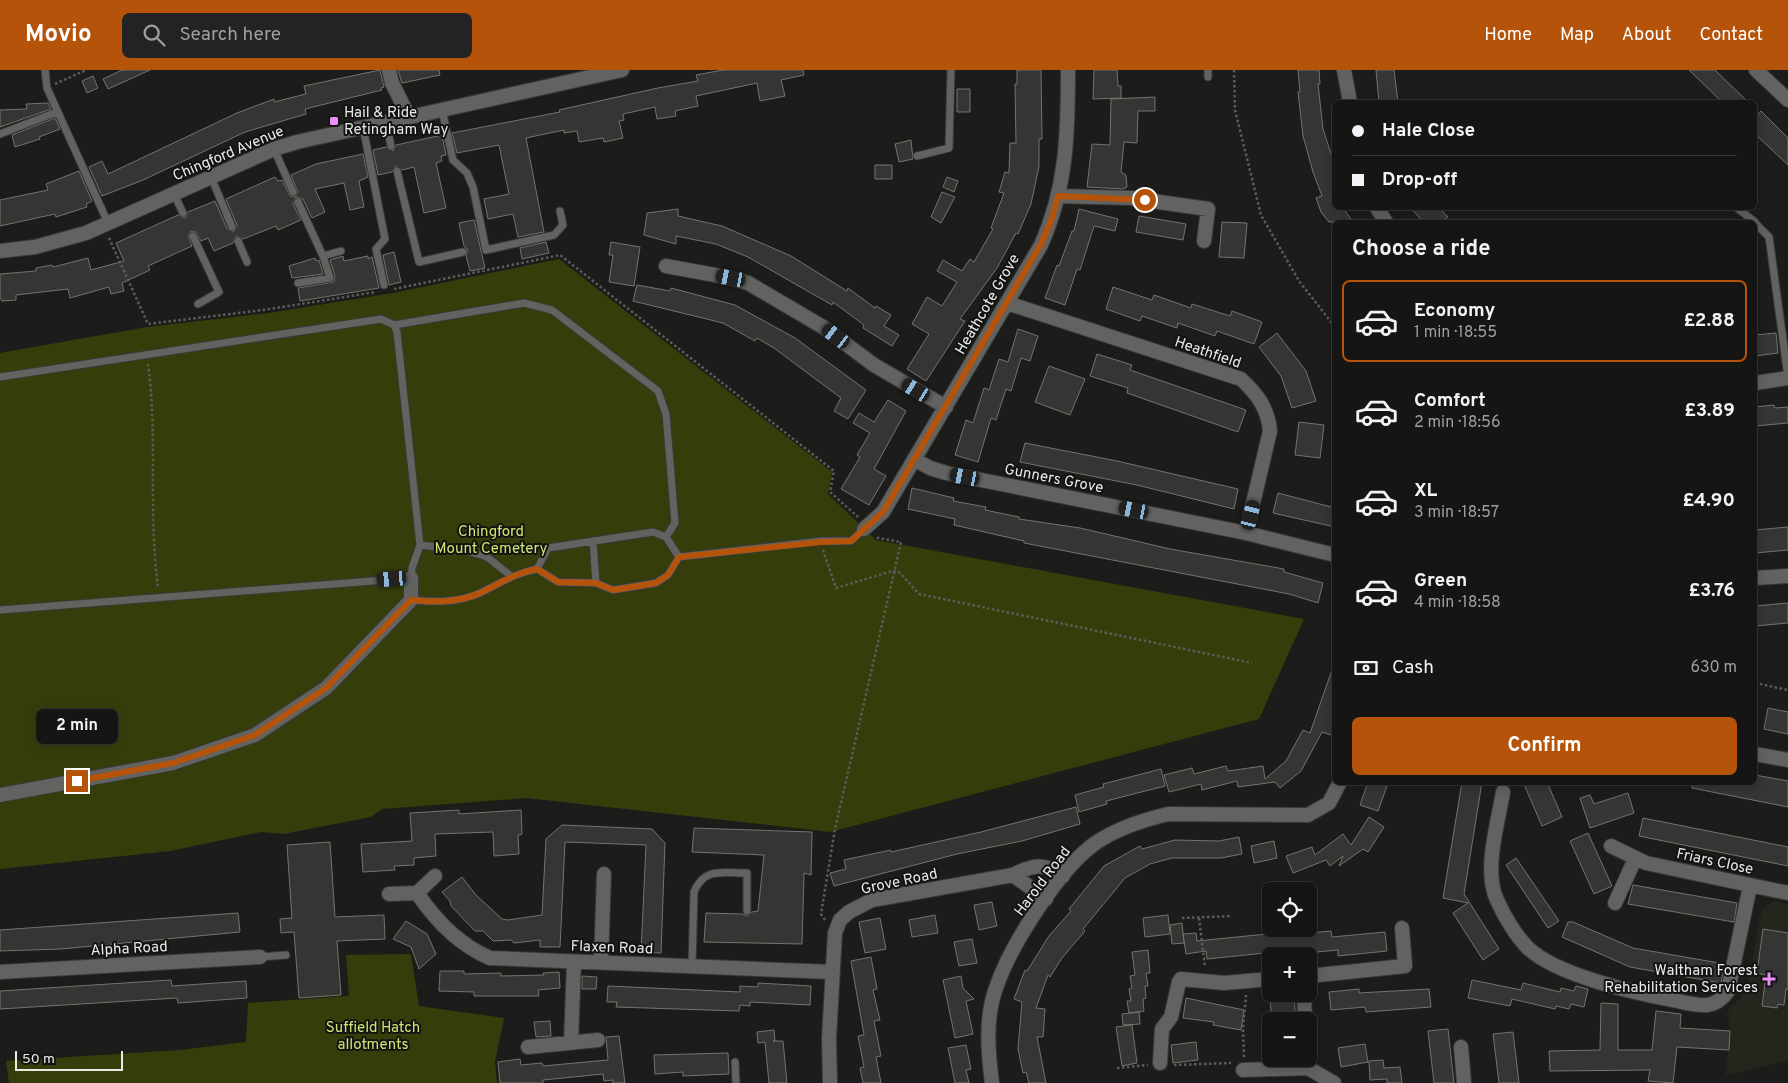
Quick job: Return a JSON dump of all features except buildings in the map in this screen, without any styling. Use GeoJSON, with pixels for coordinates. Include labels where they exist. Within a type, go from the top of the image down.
{"type":"FeatureCollection","features":[{"type":"Feature","properties":{"kind":"street"},"geometry":{"type":"LineString","coordinates":[[389,70],[392,83],[409,117]]}},
{"type":"Feature","properties":{"kind":"street","name":"Chingford Avenue"},"geometry":{"type":"LineString","coordinates":[[0,251],[64,241],[274,149],[586,74],[622,70]]}},
{"type":"Feature","properties":{"kind":"street","name":"Heathcote Grove"},"geometry":{"type":"LineString","coordinates":[[866,527],[883,512],[1041,244],[1051,221],[1066,159],[1068,70]]}},
{"type":"Feature","properties":{"kind":"street"},"geometry":{"type":"LineString","coordinates":[[1344,70],[1350,100]]}},
{"type":"Feature","properties":{"kind":"street"},"geometry":{"type":"LineString","coordinates":[[1756,70],[1788,100]]}},
{"type":"Feature","properties":{"kind":"street"},"geometry":{"type":"LineString","coordinates":[[1058,196],[1131,198],[1208,209],[1204,241]]}},
{"type":"Feature","properties":{"kind":"street"},"geometry":{"type":"LineString","coordinates":[[666,266],[748,283],[823,327],[874,365],[946,407]]}},
{"type":"Feature","properties":{"kind":"street","name":"Heathfield"},"geometry":{"type":"LineString","coordinates":[[1007,303],[1241,379],[1254,390],[1269,417],[1270,430],[1246,533]]}},
{"type":"Feature","properties":{"kind":"street"},"geometry":{"type":"LineString","coordinates":[[1757,383],[1788,377]]}},
{"type":"Feature","properties":{"kind":"street","name":"Gunners Grove"},"geometry":{"type":"LineString","coordinates":[[914,459],[946,473],[1246,533],[1332,554]]}},
{"type":"Feature","properties":{"kind":"street"},"geometry":{"type":"LineString","coordinates":[[1757,578],[1788,576]]}},
{"type":"Feature","properties":{"kind":"street"},"geometry":{"type":"LineString","coordinates":[[0,795],[173,763],[255,735],[326,688],[411,600],[411,578]]}},
{"type":"Feature","properties":{"kind":"street"},"geometry":{"type":"LineString","coordinates":[[1757,754],[1788,760]]}},
{"type":"Feature","properties":{"kind":"street","name":"Harold Road"},"geometry":{"type":"LineString","coordinates":[[992,1083],[988,1039],[996,989],[1015,947],[1046,899],[1083,853],[1098,841],[1147,819],[1168,814],[1308,815],[1328,803],[1338,785]]}},
{"type":"Feature","properties":{"kind":"street"},"geometry":{"type":"LineString","coordinates":[[1503,792],[1490,871],[1497,900],[1528,948],[1552,963],[1576,974],[1630,992],[1689,1003],[1707,1005],[1716,1002],[1728,991],[1750,886]]}},
{"type":"Feature","properties":{"kind":"street","name":"Friars Close"},"geometry":{"type":"LineString","coordinates":[[1611,846],[1635,859],[1788,893]]}},
{"type":"Feature","properties":{"kind":"street"},"geometry":{"type":"LineString","coordinates":[[1615,903],[1635,859]]}},
{"type":"Feature","properties":{"kind":"street","name":"Grove Road"},"geometry":{"type":"LineString","coordinates":[[830,1083],[829,1038],[832,972],[835,933],[840,920],[858,906],[872,900],[1014,875],[1028,867],[1042,865],[1054,869],[1063,876]]}},
{"type":"Feature","properties":{"kind":"street"},"geometry":{"type":"LineString","coordinates":[[601,962],[604,874]]}},
{"type":"Feature","properties":{"kind":"street"},"geometry":{"type":"LineString","coordinates":[[1014,875],[1046,899]]}},
{"type":"Feature","properties":{"kind":"street"},"geometry":{"type":"LineString","coordinates":[[389,894],[417,893],[435,876]]}},
{"type":"Feature","properties":{"kind":"street","name":"Flaxen Road"},"geometry":{"type":"LineString","coordinates":[[417,893],[427,908],[462,944],[490,958],[832,972]]}},
{"type":"Feature","properties":{"kind":"street"},"geometry":{"type":"LineString","coordinates":[[1317,975],[1405,966],[1402,928]]}},
{"type":"Feature","properties":{"kind":"street","name":"Alpha Road"},"geometry":{"type":"LineString","coordinates":[[0,972],[260,957]]}},
{"type":"Feature","properties":{"kind":"street"},"geometry":{"type":"LineString","coordinates":[[571,1042],[574,962]]}},
{"type":"Feature","properties":{"kind":"street"},"geometry":{"type":"LineString","coordinates":[[1160,1063],[1162,1029],[1171,1018],[1178,982],[1186,978],[1224,983],[1262,980]]}},
{"type":"Feature","properties":{"kind":"street"},"geometry":{"type":"LineString","coordinates":[[528,1047],[598,1040]]}},
{"type":"Feature","properties":{"kind":"street"},"geometry":{"type":"LineString","coordinates":[[1461,1047],[1464,1083]]}},
{"type":"Feature","properties":{"kind":"street"},"geometry":{"type":"LineString","coordinates":[[1244,1068],[1262,1067]]}},
{"type":"Feature","properties":{"kind":"street"},"geometry":{"type":"LineString","coordinates":[[1311,1067],[1334,1083]]}},
{"type":"Feature","properties":{"kind":"lane"},"geometry":{"type":"LineString","coordinates":[[45,70],[47,88],[105,224]]}},
{"type":"Feature","properties":{"kind":"lane"},"geometry":{"type":"LineString","coordinates":[[917,156],[950,148],[951,70]]}},
{"type":"Feature","properties":{"kind":"lane"},"geometry":{"type":"LineString","coordinates":[[442,110],[453,160],[467,173],[473,187],[486,250],[554,235],[562,225],[560,211]]}},
{"type":"Feature","properties":{"kind":"lane"},"geometry":{"type":"LineString","coordinates":[[0,134],[57,112]]}},
{"type":"Feature","properties":{"kind":"lane"},"geometry":{"type":"LineString","coordinates":[[386,122],[392,146]]}},
{"type":"Feature","properties":{"kind":"lane"},"geometry":{"type":"LineString","coordinates":[[363,127],[385,239],[376,248],[384,285]]}},
{"type":"Feature","properties":{"kind":"lane"},"geometry":{"type":"LineString","coordinates":[[274,149],[294,192]]}},
{"type":"Feature","properties":{"kind":"lane"},"geometry":{"type":"LineString","coordinates":[[397,171],[419,262],[463,252]]}},
{"type":"Feature","properties":{"kind":"lane"},"geometry":{"type":"LineString","coordinates":[[211,177],[232,227]]}},
{"type":"Feature","properties":{"kind":"lane"},"geometry":{"type":"LineString","coordinates":[[174,194],[183,213]]}},
{"type":"Feature","properties":{"kind":"lane"},"geometry":{"type":"LineString","coordinates":[[298,202],[323,256],[330,278],[298,283]]}},
{"type":"Feature","properties":{"kind":"lane"},"geometry":{"type":"LineString","coordinates":[[1739,210],[1751,220]]}},
{"type":"Feature","properties":{"kind":"lane"},"geometry":{"type":"LineString","coordinates":[[1757,225],[1769,237],[1788,377]]}},
{"type":"Feature","properties":{"kind":"lane"},"geometry":{"type":"LineString","coordinates":[[193,236],[219,292],[198,304]]}},
{"type":"Feature","properties":{"kind":"lane"},"geometry":{"type":"LineString","coordinates":[[238,241],[247,262]]}},
{"type":"Feature","properties":{"kind":"lane"},"geometry":{"type":"LineString","coordinates":[[323,256],[341,250]]}},
{"type":"Feature","properties":{"kind":"lane"},"geometry":{"type":"LineString","coordinates":[[0,377],[381,319],[394,325],[524,303],[552,310],[658,391],[666,414],[675,524],[666,537]]}},
{"type":"Feature","properties":{"kind":"lane"},"geometry":{"type":"LineString","coordinates":[[0,610],[411,578],[412,568],[420,545],[397,332],[394,325]]}},
{"type":"Feature","properties":{"kind":"lane"},"geometry":{"type":"LineString","coordinates":[[679,557],[821,542],[851,541],[866,527]]}},
{"type":"Feature","properties":{"kind":"lane"},"geometry":{"type":"LineString","coordinates":[[537,569],[548,548],[652,532],[666,537],[679,557]]}},
{"type":"Feature","properties":{"kind":"lane"},"geometry":{"type":"LineString","coordinates":[[593,541],[596,583]]}},
{"type":"Feature","properties":{"kind":"lane"},"geometry":{"type":"LineString","coordinates":[[420,545],[464,550],[487,557],[511,576]]}},
{"type":"Feature","properties":{"kind":"lane"},"geometry":{"type":"LineString","coordinates":[[411,600],[439,603],[470,596],[511,576],[537,569],[558,582],[596,583],[613,590],[656,583],[668,575],[679,557]]}},
{"type":"Feature","properties":{"kind":"lane"},"geometry":{"type":"LineString","coordinates":[[692,966],[694,892],[698,880],[708,873],[747,873],[747,911]]}},
{"type":"Feature","properties":{"kind":"lane"},"geometry":{"type":"LineString","coordinates":[[260,957],[286,955]]}},
{"type":"Feature","properties":{"kind":"lane"},"geometry":{"type":"LineString","coordinates":[[735,1062],[736,1083]]}},
{"type":"Feature","properties":{"kind":"path"},"geometry":{"type":"LineString","coordinates":[[47,88],[86,70]]}},
{"type":"Feature","properties":{"kind":"path"},"geometry":{"type":"LineString","coordinates":[[1234,70],[1235,110],[1261,215],[1299,281],[1332,322]]}},
{"type":"Feature","properties":{"kind":"path"},"geometry":{"type":"LineString","coordinates":[[105,224],[148,324],[263,310],[395,289],[560,256],[834,471],[830,492],[866,527]]}},
{"type":"Feature","properties":{"kind":"path"},"geometry":{"type":"LineString","coordinates":[[147,355],[152,391],[152,514],[160,597]]}},
{"type":"Feature","properties":{"kind":"path"},"geometry":{"type":"LineString","coordinates":[[820,914],[834,829],[901,542],[878,538]]}},
{"type":"Feature","properties":{"kind":"path"},"geometry":{"type":"LineString","coordinates":[[821,542],[836,588],[899,572],[919,594],[1252,663]]}},
{"type":"Feature","properties":{"kind":"path"},"geometry":{"type":"LineString","coordinates":[[1757,683],[1788,690]]}},
{"type":"Feature","properties":{"kind":"path"},"geometry":{"type":"LineString","coordinates":[[1182,918],[1232,916]]}},
{"type":"Feature","properties":{"kind":"path"},"geometry":{"type":"LineString","coordinates":[[1199,918],[1206,981]]}},
{"type":"Feature","properties":{"kind":"path"},"geometry":{"type":"LineString","coordinates":[[1117,1068],[1160,1063],[1161,1066],[1244,1068],[1242,1029],[1248,981]]}},
{"type":"Feature","properties":{"kind":"shaded area","name":"Waltham Forest Rehabilitation Services"},"geometry":{"type":"Polygon","coordinates":[[[1774,901],[1788,904],[1788,1061],[1726,1075],[1730,1031],[1728,1010],[1747,989],[1762,908],[1774,901]]]}},
{"type":"Feature","properties":{"kind":"green space","name":"Chingford Mount Cemetery"},"geometry":{"type":"Polygon","coordinates":[[[559,259],[832,472],[828,494],[876,540],[1304,619],[1259,719],[830,832],[527,798],[382,809],[371,817],[283,834],[261,832],[170,851],[0,869],[0,353],[147,327],[269,313],[393,293],[559,259]]]}},
{"type":"Feature","properties":{"kind":"green space","name":"Suffield Hatch allotments"},"geometry":{"type":"Polygon","coordinates":[[[411,954],[419,1006],[504,1018],[495,1062],[497,1083],[9,1083],[6,1061],[180,1050],[246,1042],[248,1003],[349,996],[346,955],[411,954]]]}},
{"type":"Feature","properties":{"kind":"place","name":"Hail & Ride Retingham Way"},"geometry":{"type":"Point","coordinates":[334,121]}},
{"type":"Feature","properties":{"kind":"place","name":"Waltham Forest Rehabilitation Services"},"geometry":{"type":"Point","coordinates":[1769,979]}},
{"type":"Feature","properties":{"kind":"route"},"geometry":{"type":"LineString","coordinates":[[77,781],[173,763],[255,735],[326,688],[411,600],[439,603],[478,594],[511,576],[537,569],[558,582],[596,583],[613,590],[656,583],[668,575],[679,557],[821,542],[851,541],[883,512],[1041,244],[1051,221],[1058,196],[1145,200]]}}]}
